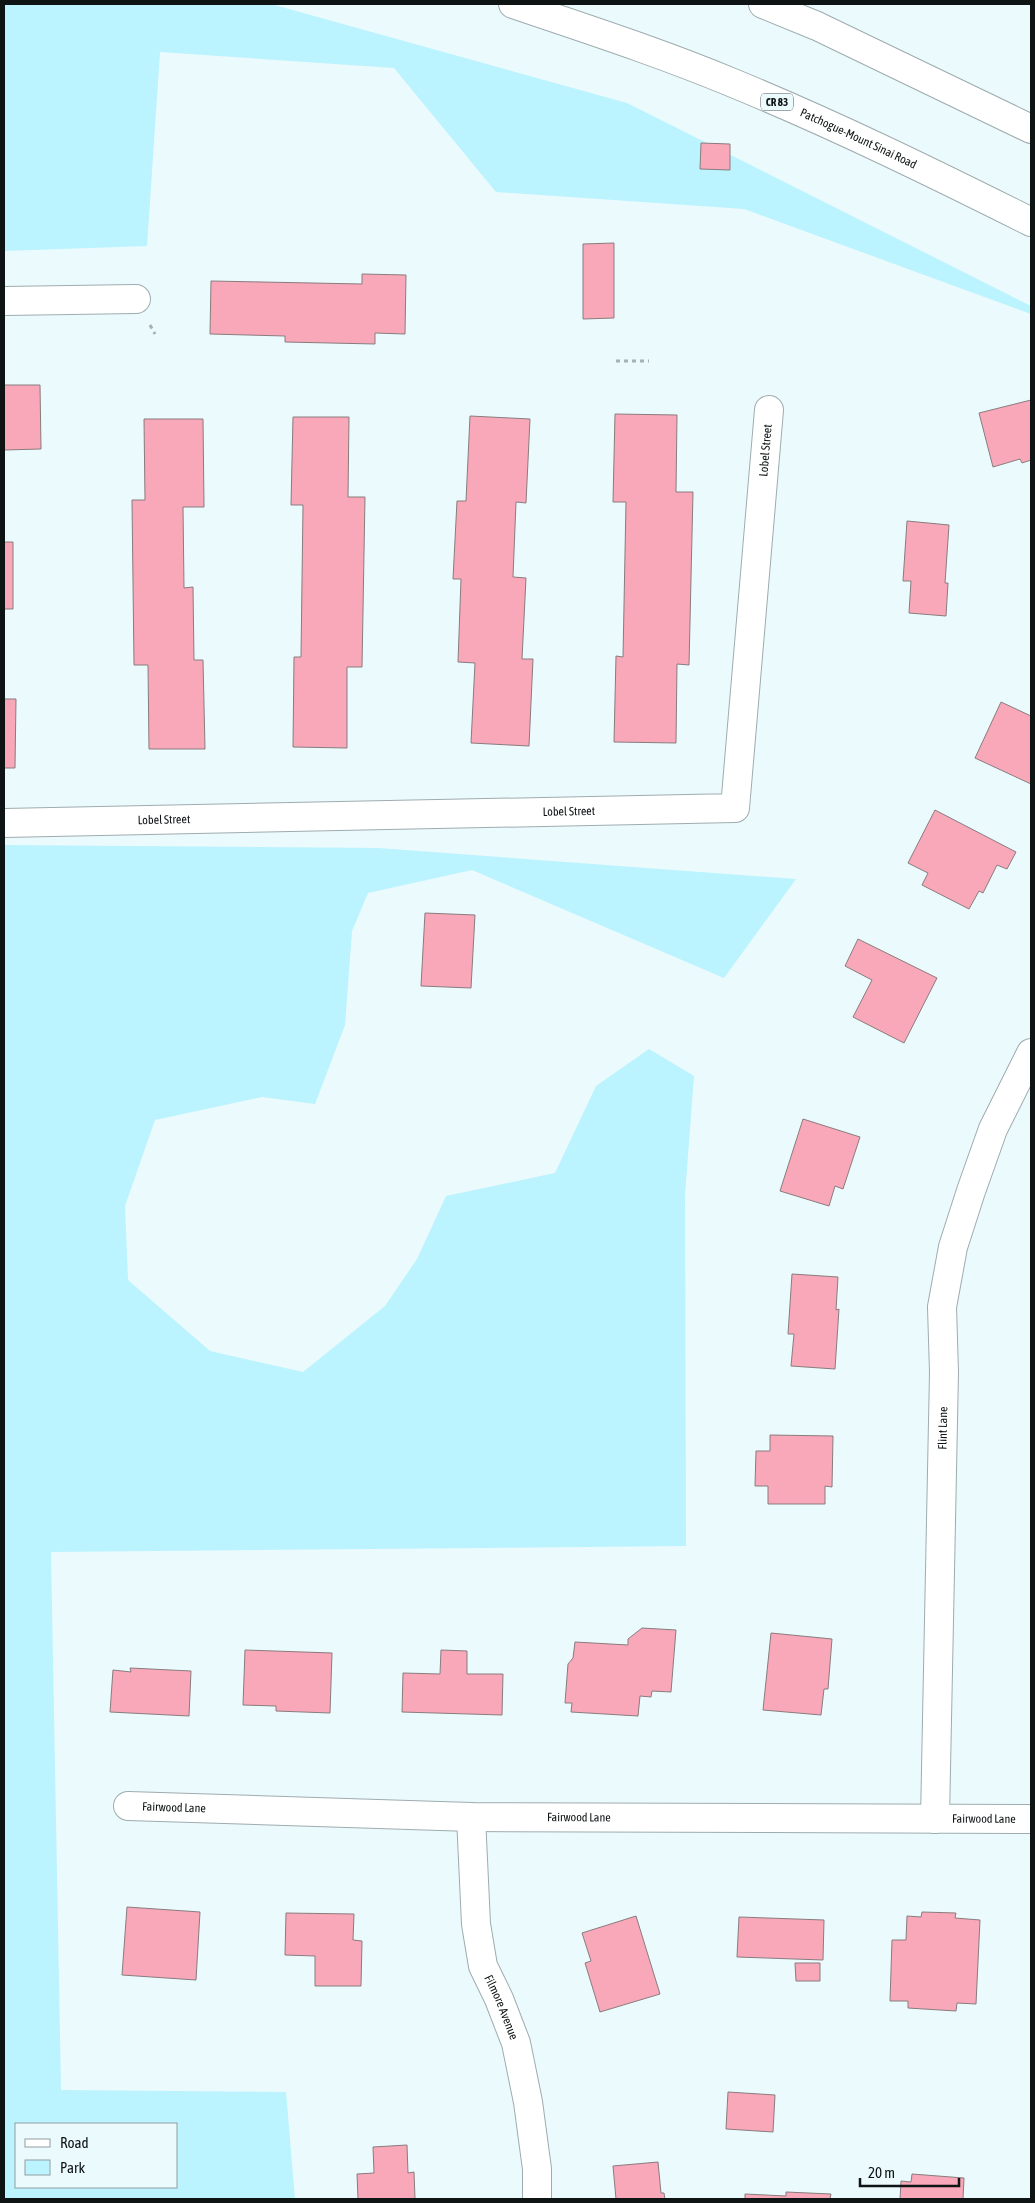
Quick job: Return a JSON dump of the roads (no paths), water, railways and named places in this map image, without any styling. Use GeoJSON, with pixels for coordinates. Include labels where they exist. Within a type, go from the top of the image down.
{"type":"FeatureCollection","features":[{"type":"Feature","properties":{"kind":"main road","name":"Patchogue-Mount Sinai Road"},"geometry":{"type":"LineString","coordinates":[[513,4],[612,38],[732,83],[852,134],[1031,222]]}},
{"type":"Feature","properties":{"kind":"main road"},"geometry":{"type":"LineString","coordinates":[[763,4],[826,30],[1031,129]]}},
{"type":"Feature","properties":{"kind":"main road"},"geometry":{"type":"LineString","coordinates":[[4,301],[136,299]]}},
{"type":"Feature","properties":{"kind":"main road","name":"Lobel Street"},"geometry":{"type":"LineString","coordinates":[[4,823],[735,808],[769,410]]}},
{"type":"Feature","properties":{"kind":"main road","name":"Flint Lane"},"geometry":{"type":"LineString","coordinates":[[935,1819],[944,1372],[942,1307],[954,1247],[970,1191],[993,1129],[1031,1054]]}},
{"type":"Feature","properties":{"kind":"main road","name":"Fairwood Lane"},"geometry":{"type":"LineString","coordinates":[[128,1806],[471,1816],[1031,1819]]}},
{"type":"Feature","properties":{"kind":"main road","name":"Filmore Avenue"},"geometry":{"type":"LineString","coordinates":[[471,1816],[476,1924],[483,1966],[499,1999],[516,2043],[528,2102],[537,2170],[537,2199]]}}]}
